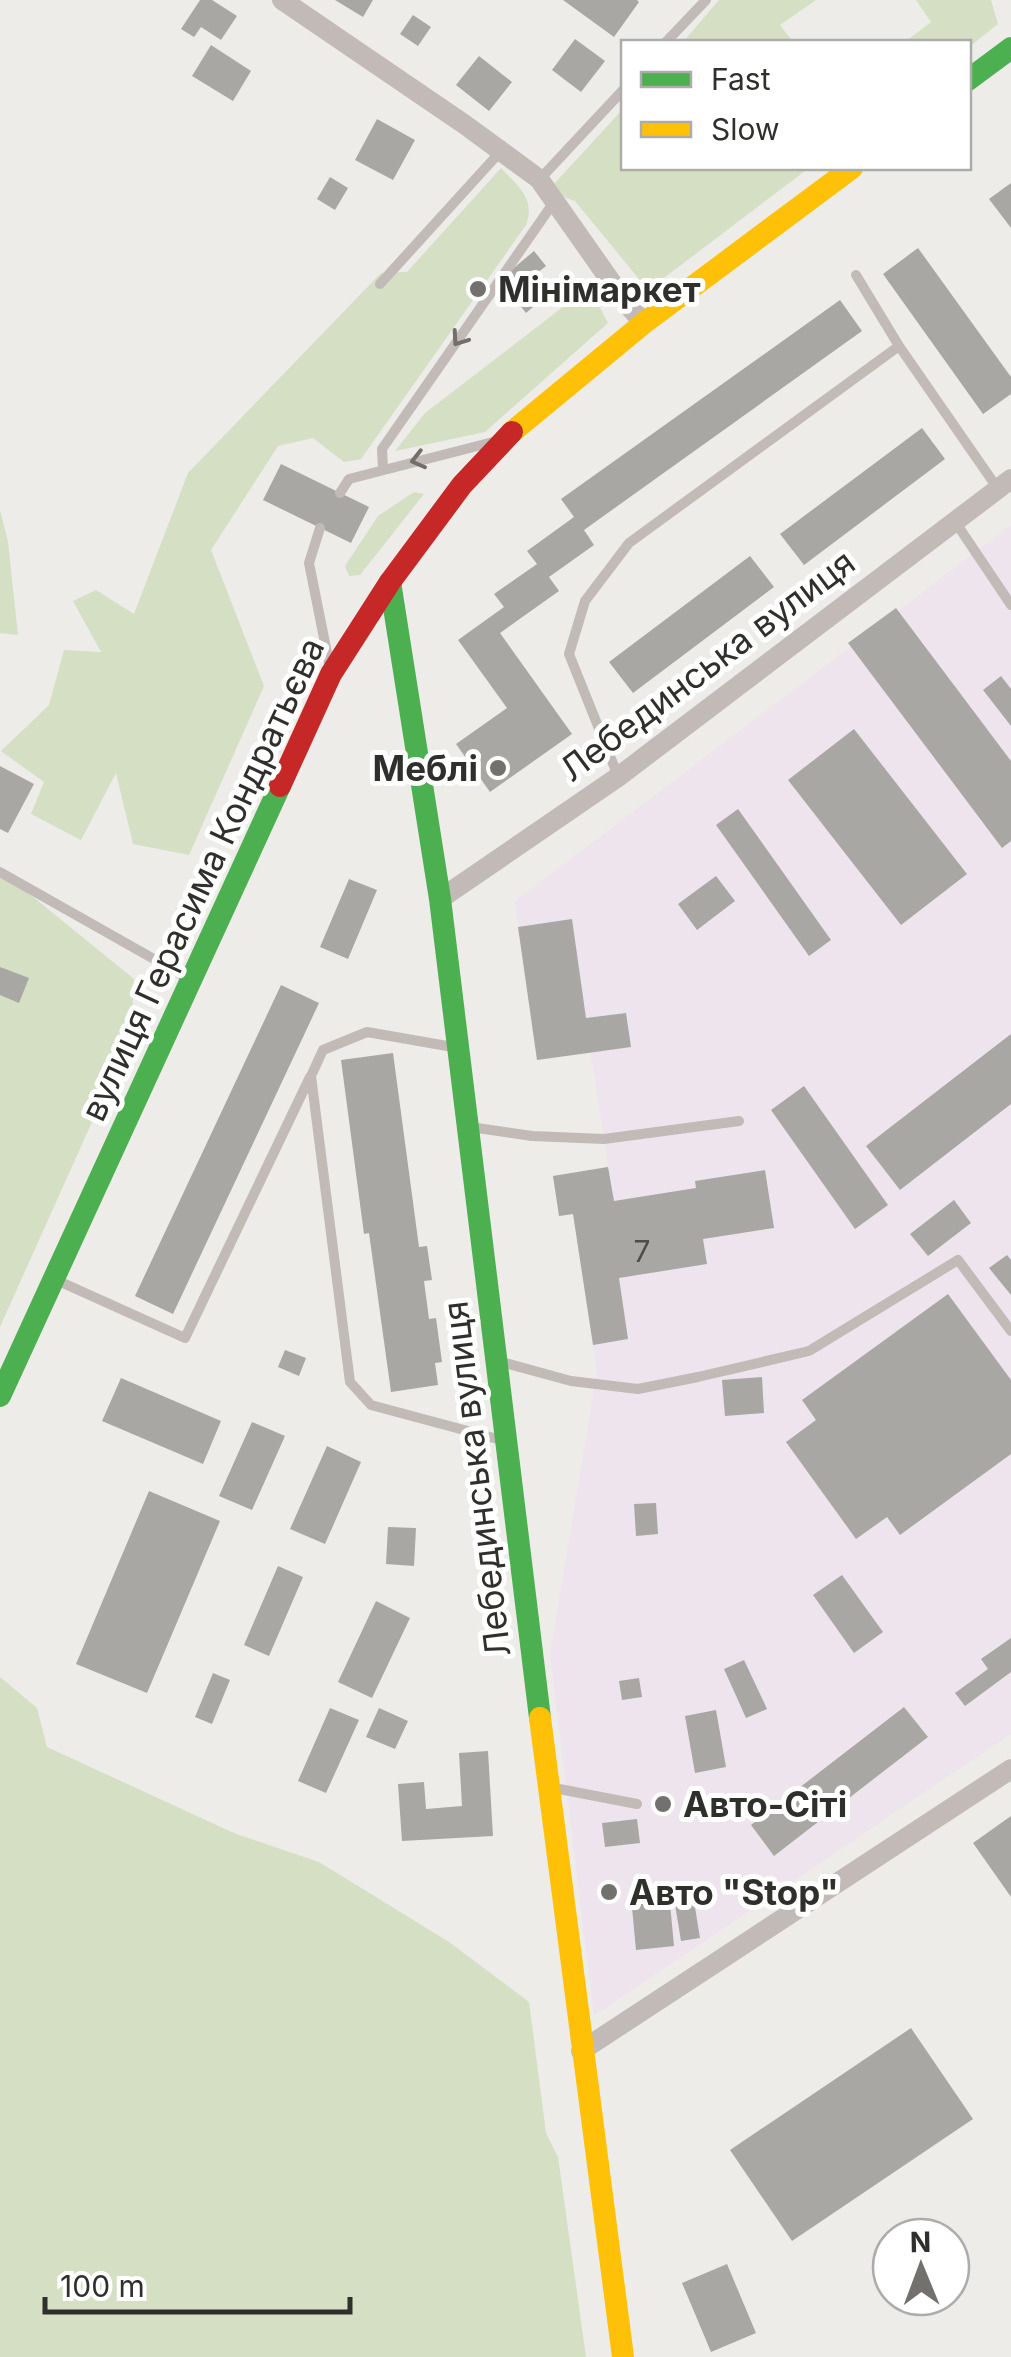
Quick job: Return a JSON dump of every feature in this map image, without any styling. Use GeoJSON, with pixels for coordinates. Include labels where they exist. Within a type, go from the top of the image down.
{"type":"FeatureCollection","features":[{"type":"Feature","properties":{"kind":"street"},"geometry":{"type":"LineString","coordinates":[[282,0],[539,180],[644,323]]}},
{"type":"Feature","properties":{"kind":"street"},"geometry":{"type":"LineString","coordinates":[[971,78],[1011,48]]}},
{"type":"Feature","properties":{"kind":"street","name":"вулиця Герасима Кондратьєва"},"geometry":{"type":"LineString","coordinates":[[0,1396],[331,674],[390,582],[462,485],[504,439],[644,323],[849,170]]}},
{"type":"Feature","properties":{"kind":"street","name":"Лебединська вулиця"},"geometry":{"type":"LineString","coordinates":[[440,900],[618,777],[1004,484]]}},
{"type":"Feature","properties":{"kind":"street","name":"Лебединська вулиця"},"geometry":{"type":"LineString","coordinates":[[390,582],[440,900],[580,2051],[623,2357]]}},
{"type":"Feature","properties":{"kind":"street"},"geometry":{"type":"LineString","coordinates":[[580,2051],[1011,1769]]}},
{"type":"Feature","properties":{"kind":"lane"},"geometry":{"type":"LineString","coordinates":[[668,40],[706,0]]}},
{"type":"Feature","properties":{"kind":"lane"},"geometry":{"type":"LineString","coordinates":[[539,180],[621,91]]}},
{"type":"Feature","properties":{"kind":"lane"},"geometry":{"type":"LineString","coordinates":[[380,284],[501,151]]}},
{"type":"Feature","properties":{"kind":"lane"},"geometry":{"type":"LineString","coordinates":[[383,469],[382,449],[554,201]]}},
{"type":"Feature","properties":{"kind":"lane"},"geometry":{"type":"LineString","coordinates":[[856,275],[898,346],[1004,484]]}},
{"type":"Feature","properties":{"kind":"lane"},"geometry":{"type":"LineString","coordinates":[[618,777],[569,654],[585,601],[629,543],[898,346]]}},
{"type":"Feature","properties":{"kind":"lane"},"geometry":{"type":"LineString","coordinates":[[340,492],[349,480],[383,469],[504,439]]}},
{"type":"Feature","properties":{"kind":"lane"},"geometry":{"type":"LineString","coordinates":[[956,523],[1011,605]]}},
{"type":"Feature","properties":{"kind":"lane"},"geometry":{"type":"LineString","coordinates":[[320,528],[309,562],[331,674]]}},
{"type":"Feature","properties":{"kind":"lane"},"geometry":{"type":"LineString","coordinates":[[0,872],[191,980]]}},
{"type":"Feature","properties":{"kind":"lane"},"geometry":{"type":"LineString","coordinates":[[54,1279],[185,1338],[323,1050],[368,1032],[459,1048]]}},
{"type":"Feature","properties":{"kind":"lane"},"geometry":{"type":"LineString","coordinates":[[310,1076],[350,1382],[370,1405],[507,1442]]}},
{"type":"Feature","properties":{"kind":"lane"},"geometry":{"type":"LineString","coordinates":[[469,1127],[532,1136],[604,1139],[739,1121]]}},
{"type":"Feature","properties":{"kind":"lane"},"geometry":{"type":"LineString","coordinates":[[497,1360],[571,1380],[638,1389],[698,1377],[809,1351],[958,1260],[1011,1331]]}},
{"type":"Feature","properties":{"kind":"lane"},"geometry":{"type":"LineString","coordinates":[[548,1787],[637,1804]]}},
{"type":"Feature","properties":{"kind":"shaded area"},"geometry":{"type":"Polygon","coordinates":[[[1011,525],[1011,1734],[594,2016],[550,1654],[597,1372],[573,1214],[559,1216],[553,1176],[608,1166],[591,1053],[537,1060],[515,901],[1011,525]]]}},
{"type":"Feature","properties":{"kind":"green space"},"geometry":{"type":"Polygon","coordinates":[[[719,0],[816,0],[780,25],[791,40],[685,40],[719,0]]]}},
{"type":"Feature","properties":{"kind":"green space"},"geometry":{"type":"Polygon","coordinates":[[[916,0],[991,0],[998,24],[971,45],[971,40],[908,40],[931,22],[916,0]]]}},
{"type":"Feature","properties":{"kind":"green space"},"geometry":{"type":"Polygon","coordinates":[[[621,111],[621,170],[806,170],[648,290],[575,201],[564,197],[554,184],[621,111]]]}},
{"type":"Feature","properties":{"kind":"green space"},"geometry":{"type":"Polygon","coordinates":[[[501,168],[527,200],[526,225],[361,459],[344,462],[313,438],[278,446],[211,550],[264,686],[189,855],[133,844],[116,773],[81,840],[31,814],[44,782],[1,751],[49,705],[64,650],[101,652],[73,601],[96,590],[134,614],[188,473],[381,273],[407,272],[501,168]]]}},
{"type":"Feature","properties":{"kind":"green space"},"geometry":{"type":"Polygon","coordinates":[[[589,287],[608,323],[485,432],[395,451],[425,413],[589,287]]]}},
{"type":"Feature","properties":{"kind":"green space"},"geometry":{"type":"Polygon","coordinates":[[[414,492],[424,494],[360,575],[349,576],[345,566],[378,516],[414,492]]]}},
{"type":"Feature","properties":{"kind":"green space"},"geometry":{"type":"Polygon","coordinates":[[[0,510],[8,542],[18,635],[0,633],[0,510]]]}},
{"type":"Feature","properties":{"kind":"green space"},"geometry":{"type":"Polygon","coordinates":[[[0,870],[134,979],[131,1035],[0,1327],[0,870]]]}},
{"type":"Feature","properties":{"kind":"green space"},"geometry":{"type":"Polygon","coordinates":[[[0,1677],[37,1708],[47,1747],[236,1834],[319,1862],[449,1942],[529,2002],[546,2133],[558,2157],[586,2357],[0,2357],[0,1677]]]}},
{"type":"Feature","properties":{"kind":"building"},"geometry":{"type":"Polygon","coordinates":[[[200,0],[212,0],[237,16],[221,40],[201,27],[194,37],[181,29],[200,0]]]}},
{"type":"Feature","properties":{"kind":"building"},"geometry":{"type":"Polygon","coordinates":[[[335,0],[373,0],[363,17],[335,0]]]}},
{"type":"Feature","properties":{"kind":"building"},"geometry":{"type":"Polygon","coordinates":[[[563,0],[637,0],[639,2],[614,37],[563,0]]]}},
{"type":"Feature","properties":{"kind":"building"},"geometry":{"type":"Polygon","coordinates":[[[413,15],[431,27],[418,46],[400,34],[413,15]]]}},
{"type":"Feature","properties":{"kind":"building"},"geometry":{"type":"Polygon","coordinates":[[[575,39],[605,61],[581,92],[552,70],[575,39]]]}},
{"type":"Feature","properties":{"kind":"building"},"geometry":{"type":"Polygon","coordinates":[[[211,45],[251,71],[233,101],[192,76],[211,45]]]}},
{"type":"Feature","properties":{"kind":"building"},"geometry":{"type":"Polygon","coordinates":[[[479,56],[512,82],[489,111],[456,85],[479,56]]]}},
{"type":"Feature","properties":{"kind":"building"},"geometry":{"type":"Polygon","coordinates":[[[377,119],[415,140],[393,180],[355,160],[377,119]]]}},
{"type":"Feature","properties":{"kind":"building"},"geometry":{"type":"Polygon","coordinates":[[[330,177],[348,188],[335,210],[317,199],[330,177]]]}},
{"type":"Feature","properties":{"kind":"building"},"geometry":{"type":"Polygon","coordinates":[[[1011,183],[1011,228],[989,199],[1011,183]]]}},
{"type":"Feature","properties":{"kind":"building"},"geometry":{"type":"Polygon","coordinates":[[[918,248],[1011,377],[1011,394],[983,414],[883,274],[918,248]]]}},
{"type":"Feature","properties":{"kind":"building"},"geometry":{"type":"Polygon","coordinates":[[[534,251],[546,266],[521,286],[509,272],[534,251]]]}},
{"type":"Feature","properties":{"kind":"building"},"geometry":{"type":"Polygon","coordinates":[[[535,283],[546,296],[526,313],[515,299],[535,283]]]}},
{"type":"Feature","properties":{"kind":"building"},"geometry":{"type":"Polygon","coordinates":[[[840,300],[862,331],[584,530],[594,545],[549,577],[559,591],[500,633],[572,734],[490,792],[456,744],[507,708],[458,640],[504,607],[494,594],[537,564],[527,551],[574,517],[561,499],[840,300]]]}},
{"type":"Feature","properties":{"kind":"building"},"geometry":{"type":"Polygon","coordinates":[[[922,428],[945,459],[804,565],[780,534],[922,428]]]}},
{"type":"Feature","properties":{"kind":"building"},"geometry":{"type":"Polygon","coordinates":[[[281,464],[369,507],[351,543],[263,500],[281,464]]]}},
{"type":"Feature","properties":{"kind":"building"},"geometry":{"type":"Polygon","coordinates":[[[750,556],[774,587],[633,693],[609,662],[750,556]]]}},
{"type":"Feature","properties":{"kind":"building"},"geometry":{"type":"Polygon","coordinates":[[[896,608],[1011,761],[1011,841],[1002,848],[848,643],[896,608]]]}},
{"type":"Feature","properties":{"kind":"building"},"geometry":{"type":"Polygon","coordinates":[[[1001,676],[1011,689],[1011,726],[983,690],[1001,676]]]}},
{"type":"Feature","properties":{"kind":"building"},"geometry":{"type":"Polygon","coordinates":[[[854,729],[967,874],[901,925],[788,780],[854,729]]]}},
{"type":"Feature","properties":{"kind":"building"},"geometry":{"type":"Polygon","coordinates":[[[0,766],[34,784],[8,833],[0,829],[0,766]]]}},
{"type":"Feature","properties":{"kind":"building"},"geometry":{"type":"Polygon","coordinates":[[[738,809],[831,940],[809,956],[716,825],[738,809]]]}},
{"type":"Feature","properties":{"kind":"building"},"geometry":{"type":"Polygon","coordinates":[[[716,876],[735,901],[697,930],[678,904],[716,876]]]}},
{"type":"Feature","properties":{"kind":"building"},"geometry":{"type":"Polygon","coordinates":[[[349,879],[377,890],[348,959],[320,947],[349,879]]]}},
{"type":"Feature","properties":{"kind":"building"},"geometry":{"type":"Polygon","coordinates":[[[572,919],[586,1018],[626,1013],[631,1047],[537,1060],[518,927],[572,919]]]}},
{"type":"Feature","properties":{"kind":"building"},"geometry":{"type":"Polygon","coordinates":[[[0,967],[29,978],[19,1003],[0,995],[0,967]]]}},
{"type":"Feature","properties":{"kind":"building"},"geometry":{"type":"Polygon","coordinates":[[[281,985],[319,1003],[173,1314],[135,1296],[281,985]]]}},
{"type":"Feature","properties":{"kind":"building"},"geometry":{"type":"Polygon","coordinates":[[[1011,1034],[1011,1104],[900,1190],[866,1146],[1011,1034]]]}},
{"type":"Feature","properties":{"kind":"building"},"geometry":{"type":"Polygon","coordinates":[[[393,1053],[419,1247],[427,1246],[432,1280],[424,1281],[429,1319],[436,1318],[442,1362],[435,1363],[438,1385],[391,1392],[369,1233],[364,1234],[341,1060],[393,1053]]]}},
{"type":"Feature","properties":{"kind":"building"},"geometry":{"type":"Polygon","coordinates":[[[804,1086],[888,1205],[855,1229],[771,1110],[804,1086]]]}},
{"type":"Feature","properties":{"kind":"building"},"geometry":{"type":"Polygon","coordinates":[[[608,1167],[614,1201],[696,1188],[695,1181],[765,1170],[774,1228],[703,1239],[707,1264],[619,1278],[628,1339],[593,1345],[573,1214],[559,1216],[553,1176],[608,1167]]]}},
{"type":"Feature","properties":{"kind":"building"},"geometry":{"type":"Polygon","coordinates":[[[954,1200],[971,1223],[928,1256],[910,1234],[954,1200]]]}},
{"type":"Feature","properties":{"kind":"building"},"geometry":{"type":"Polygon","coordinates":[[[1007,1255],[1011,1260],[1011,1295],[989,1268],[1007,1255]]]}},
{"type":"Feature","properties":{"kind":"building"},"geometry":{"type":"Polygon","coordinates":[[[948,1294],[1011,1380],[1011,1454],[900,1535],[887,1517],[856,1539],[786,1442],[816,1420],[802,1400],[948,1294]]]}},
{"type":"Feature","properties":{"kind":"building"},"geometry":{"type":"Polygon","coordinates":[[[285,1350],[306,1358],[299,1376],[278,1367],[285,1350]]]}},
{"type":"Feature","properties":{"kind":"building"},"geometry":{"type":"Polygon","coordinates":[[[762,1377],[764,1413],[725,1416],[722,1380],[762,1377]]]}},
{"type":"Feature","properties":{"kind":"building"},"geometry":{"type":"Polygon","coordinates":[[[121,1378],[221,1421],[203,1464],[102,1421],[121,1378]]]}},
{"type":"Feature","properties":{"kind":"building"},"geometry":{"type":"Polygon","coordinates":[[[252,1422],[285,1436],[252,1510],[219,1496],[252,1422]]]}},
{"type":"Feature","properties":{"kind":"building"},"geometry":{"type":"Polygon","coordinates":[[[327,1446],[361,1462],[325,1544],[290,1529],[327,1446]]]}},
{"type":"Feature","properties":{"kind":"building"},"geometry":{"type":"Polygon","coordinates":[[[149,1491],[220,1521],[147,1693],[76,1664],[149,1491]]]}},
{"type":"Feature","properties":{"kind":"building"},"geometry":{"type":"Polygon","coordinates":[[[656,1503],[658,1534],[636,1536],[634,1504],[656,1503]]]}},
{"type":"Feature","properties":{"kind":"building"},"geometry":{"type":"Polygon","coordinates":[[[388,1527],[416,1528],[414,1566],[386,1564],[388,1527]]]}},
{"type":"Feature","properties":{"kind":"building"},"geometry":{"type":"Polygon","coordinates":[[[278,1566],[303,1577],[269,1656],[244,1645],[278,1566]]]}},
{"type":"Feature","properties":{"kind":"building"},"geometry":{"type":"Polygon","coordinates":[[[842,1575],[883,1632],[854,1653],[813,1595],[842,1575]]]}},
{"type":"Feature","properties":{"kind":"building"},"geometry":{"type":"Polygon","coordinates":[[[376,1601],[410,1618],[372,1698],[338,1682],[376,1601]]]}},
{"type":"Feature","properties":{"kind":"building"},"geometry":{"type":"Polygon","coordinates":[[[1011,1638],[1011,1672],[965,1706],[955,1693],[988,1669],[981,1659],[1011,1638]]]}},
{"type":"Feature","properties":{"kind":"building"},"geometry":{"type":"Polygon","coordinates":[[[744,1660],[767,1709],[746,1718],[724,1669],[744,1660]]]}},
{"type":"Feature","properties":{"kind":"building"},"geometry":{"type":"Polygon","coordinates":[[[213,1673],[230,1680],[212,1724],[195,1717],[213,1673]]]}},
{"type":"Feature","properties":{"kind":"building"},"geometry":{"type":"Polygon","coordinates":[[[639,1678],[642,1697],[622,1700],[619,1681],[639,1678]]]}},
{"type":"Feature","properties":{"kind":"building"},"geometry":{"type":"Polygon","coordinates":[[[904,1707],[928,1737],[774,1856],[751,1825],[904,1707]]]}},
{"type":"Feature","properties":{"kind":"building"},"geometry":{"type":"Polygon","coordinates":[[[330,1708],[359,1720],[326,1793],[298,1781],[330,1708]]]}},
{"type":"Feature","properties":{"kind":"building"},"geometry":{"type":"Polygon","coordinates":[[[379,1708],[408,1721],[395,1749],[366,1737],[379,1708]]]}},
{"type":"Feature","properties":{"kind":"building"},"geometry":{"type":"Polygon","coordinates":[[[716,1710],[726,1767],[695,1773],[685,1716],[716,1710]]]}},
{"type":"Feature","properties":{"kind":"building"},"geometry":{"type":"Polygon","coordinates":[[[488,1751],[493,1836],[402,1841],[398,1784],[424,1782],[426,1809],[462,1806],[459,1753],[488,1751]]]}},
{"type":"Feature","properties":{"kind":"building"},"geometry":{"type":"Polygon","coordinates":[[[1011,1816],[1011,1897],[973,1843],[1011,1816]]]}},
{"type":"Feature","properties":{"kind":"building"},"geometry":{"type":"Polygon","coordinates":[[[637,1819],[640,1843],[605,1847],[602,1823],[637,1819]]]}},
{"type":"Feature","properties":{"kind":"building"},"geometry":{"type":"Polygon","coordinates":[[[691,1883],[700,1938],[681,1941],[672,1886],[691,1883]]]}},
{"type":"Feature","properties":{"kind":"building"},"geometry":{"type":"Polygon","coordinates":[[[669,1893],[674,1946],[636,1950],[631,1897],[669,1893]]]}},
{"type":"Feature","properties":{"kind":"building"},"geometry":{"type":"Polygon","coordinates":[[[911,2028],[973,2119],[792,2241],[730,2150],[911,2028]]]}},
{"type":"Feature","properties":{"kind":"building"},"geometry":{"type":"Polygon","coordinates":[[[727,2264],[756,2333],[711,2352],[682,2283],[727,2264]]]}},
{"type":"Feature","properties":{"kind":"traffic: fast"},"geometry":{"type":"LineString","coordinates":[[971,78],[1011,48]]}},
{"type":"Feature","properties":{"kind":"traffic: fast"},"geometry":{"type":"LineString","coordinates":[[390,582],[440,899],[540,1718]]}},
{"type":"Feature","properties":{"kind":"traffic: fast"},"geometry":{"type":"LineString","coordinates":[[0,1396],[280,786]]}},
{"type":"Feature","properties":{"kind":"traffic: slow"},"geometry":{"type":"LineString","coordinates":[[512,432],[644,323],[849,170]]}},
{"type":"Feature","properties":{"kind":"traffic: slow"},"geometry":{"type":"LineString","coordinates":[[540,1718],[623,2357]]}},
{"type":"Feature","properties":{"kind":"traffic: jam"},"geometry":{"type":"LineString","coordinates":[[280,786],[331,674],[390,582],[462,485],[512,432]]}},
{"type":"Feature","properties":{"kind":"place","name":"Мінімаркет"},"geometry":{"type":"Point","coordinates":[478,289]}},
{"type":"Feature","properties":{"kind":"place","name":"Меблі"},"geometry":{"type":"Point","coordinates":[498,768]}},
{"type":"Feature","properties":{"kind":"place","name":"Авто-Сіті"},"geometry":{"type":"Point","coordinates":[663,1804]}},
{"type":"Feature","properties":{"kind":"place","name":"Авто \"Stop\""},"geometry":{"type":"Point","coordinates":[609,1892]}}]}
